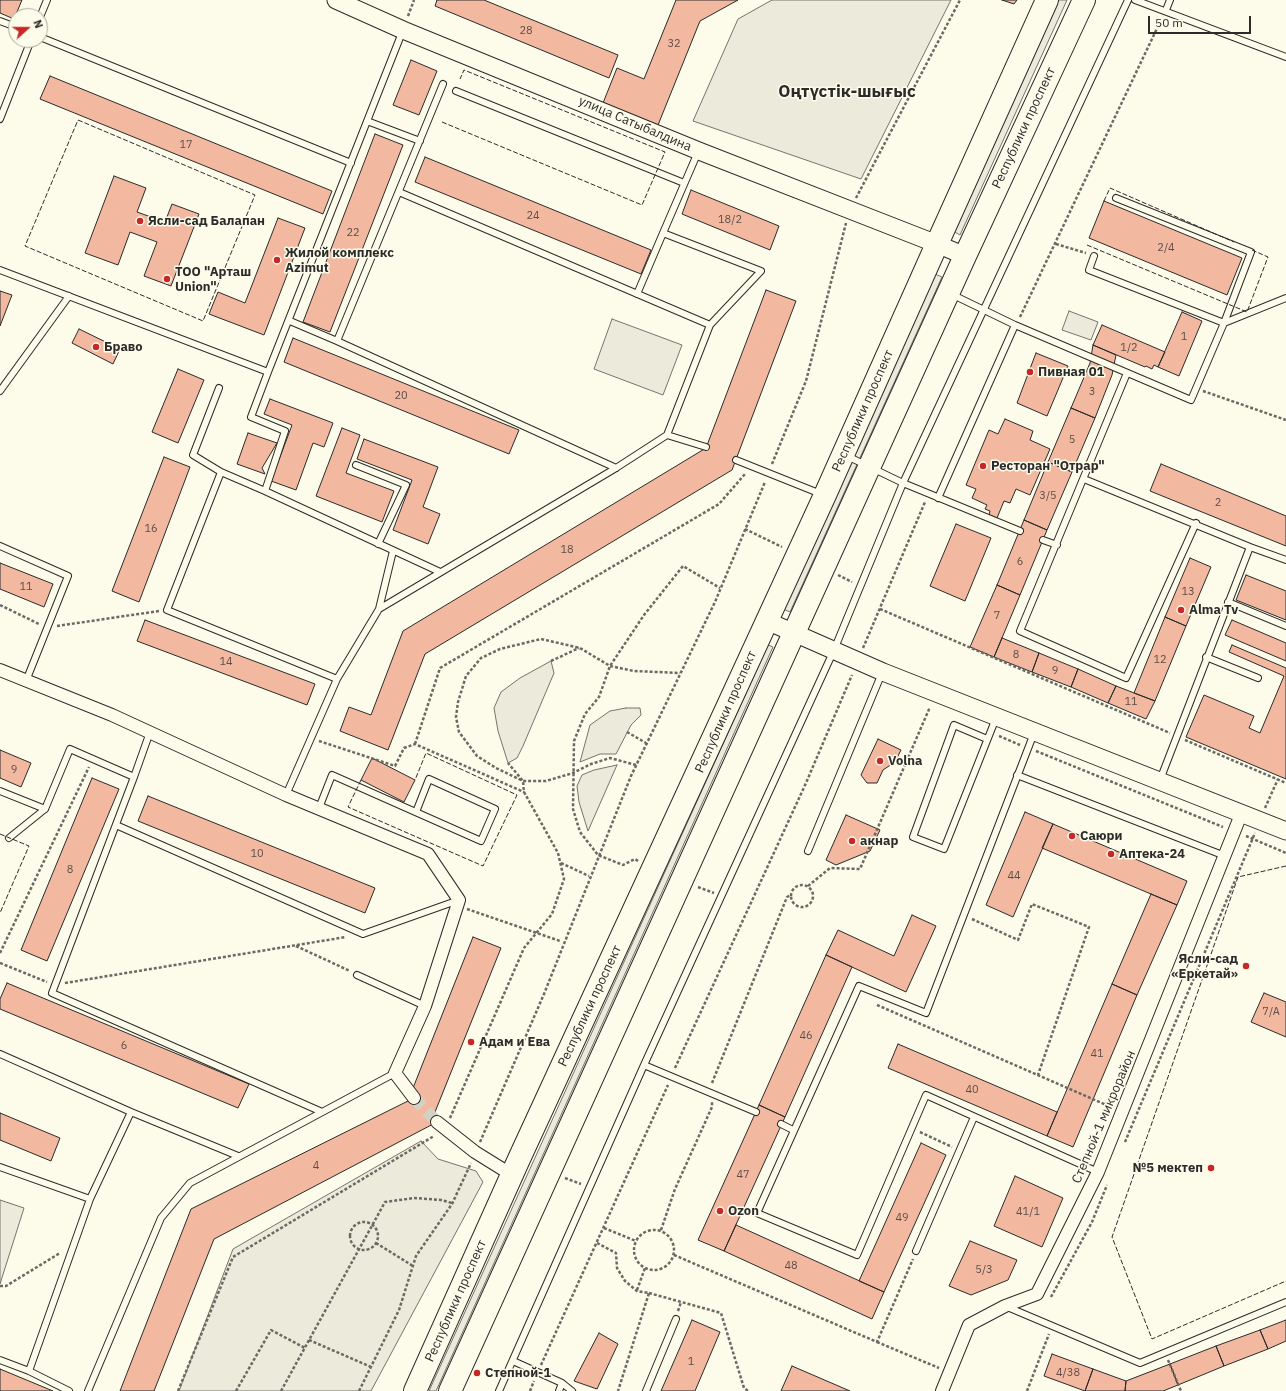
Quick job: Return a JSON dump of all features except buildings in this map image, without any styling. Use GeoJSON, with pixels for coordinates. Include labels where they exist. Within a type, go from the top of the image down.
{"type":"FeatureCollection","features":[{"type":"Feature","properties":{"kind":"highway","name":"Республики проспект"},"geometry":{"type":"LineString","coordinates":[[415,1391],[512,1175],[825,496],[1047,0]]}},
{"type":"Feature","properties":{"kind":"highway","name":"Республики проспект"},"geometry":{"type":"LineString","coordinates":[[450,1391],[948,293],[1084,0]]}},
{"type":"Feature","properties":{"kind":"street","name":"улица Сатыбалдина"},"geometry":{"type":"LineString","coordinates":[[336,0],[403,30],[698,151],[937,244]]}},
{"type":"Feature","properties":{"kind":"street"},"geometry":{"type":"LineString","coordinates":[[937,244],[965,256]]}},
{"type":"Feature","properties":{"kind":"street"},"geometry":{"type":"LineString","coordinates":[[767,621],[883,672],[1159,781],[1242,812],[1286,831]]}},
{"type":"Feature","properties":{"kind":"street"},"geometry":{"type":"LineString","coordinates":[[0,670],[150,732],[286,795],[428,854],[458,903],[425,1006],[395,1073],[414,1098]]}},
{"type":"Feature","properties":{"kind":"street","name":"Степной-1 микрорайон"},"geometry":{"type":"LineString","coordinates":[[942,1391],[969,1324],[1005,1306],[1037,1294],[1098,1172],[1242,812]]}},
{"type":"Feature","properties":{"kind":"street"},"geometry":{"type":"LineString","coordinates":[[441,1125],[475,1152],[512,1175]]}},
{"type":"Feature","properties":{"kind":"lane"},"geometry":{"type":"LineString","coordinates":[[499,1391],[644,1066],[834,650],[903,483],[1128,0]]}},
{"type":"Feature","properties":{"kind":"lane"},"geometry":{"type":"LineString","coordinates":[[1135,0],[1166,10],[1286,57]]}},
{"type":"Feature","properties":{"kind":"lane"},"geometry":{"type":"LineString","coordinates":[[1166,10],[1170,0]]}},
{"type":"Feature","properties":{"kind":"lane"},"geometry":{"type":"LineString","coordinates":[[265,491],[285,431],[251,417],[290,321],[403,30]]}},
{"type":"Feature","properties":{"kind":"lane"},"geometry":{"type":"LineString","coordinates":[[48,40],[351,163]]}},
{"type":"Feature","properties":{"kind":"lane"},"geometry":{"type":"LineString","coordinates":[[0,119],[28,48]]}},
{"type":"Feature","properties":{"kind":"lane"},"geometry":{"type":"LineString","coordinates":[[337,341],[443,84]]}},
{"type":"Feature","properties":{"kind":"lane"},"geometry":{"type":"LineString","coordinates":[[456,91],[684,183]]}},
{"type":"Feature","properties":{"kind":"lane"},"geometry":{"type":"LineString","coordinates":[[367,121],[420,141]]}},
{"type":"Feature","properties":{"kind":"lane"},"geometry":{"type":"LineString","coordinates":[[637,294],[698,151]]}},
{"type":"Feature","properties":{"kind":"lane"},"geometry":{"type":"LineString","coordinates":[[399,192],[710,325]]}},
{"type":"Feature","properties":{"kind":"lane"},"geometry":{"type":"LineString","coordinates":[[948,293],[1015,325],[1191,400],[1224,323],[1251,252],[1116,198]]}},
{"type":"Feature","properties":{"kind":"lane"},"geometry":{"type":"LineString","coordinates":[[379,609],[616,468],[667,435],[710,325],[761,271],[663,234]]}},
{"type":"Feature","properties":{"kind":"lane"},"geometry":{"type":"LineString","coordinates":[[1094,256],[1089,270],[1224,323],[1286,298]]}},
{"type":"Feature","properties":{"kind":"lane"},"geometry":{"type":"LineString","coordinates":[[0,270],[268,372]]}},
{"type":"Feature","properties":{"kind":"lane"},"geometry":{"type":"LineString","coordinates":[[0,391],[69,296]]}},
{"type":"Feature","properties":{"kind":"lane"},"geometry":{"type":"LineString","coordinates":[[290,321],[616,468]]}},
{"type":"Feature","properties":{"kind":"lane"},"geometry":{"type":"LineString","coordinates":[[938,498],[1015,325]]}},
{"type":"Feature","properties":{"kind":"lane"},"geometry":{"type":"LineString","coordinates":[[1127,373],[1058,545],[1020,631],[1126,678],[1196,523]]}},
{"type":"Feature","properties":{"kind":"lane"},"geometry":{"type":"LineString","coordinates":[[219,388],[193,455],[221,472],[440,572]]}},
{"type":"Feature","properties":{"kind":"lane"},"geometry":{"type":"LineString","coordinates":[[667,435],[706,446]]}},
{"type":"Feature","properties":{"kind":"lane"},"geometry":{"type":"LineString","coordinates":[[844,454],[903,483],[1020,531]]}},
{"type":"Feature","properties":{"kind":"lane"},"geometry":{"type":"LineString","coordinates":[[736,460],[825,496]]}},
{"type":"Feature","properties":{"kind":"lane"},"geometry":{"type":"LineString","coordinates":[[356,465],[406,485],[378,544]]}},
{"type":"Feature","properties":{"kind":"lane"},"geometry":{"type":"LineString","coordinates":[[221,472],[167,610],[337,679]]}},
{"type":"Feature","properties":{"kind":"lane"},"geometry":{"type":"LineString","coordinates":[[1084,479],[1196,523],[1250,547],[1286,560]]}},
{"type":"Feature","properties":{"kind":"lane"},"geometry":{"type":"LineString","coordinates":[[1043,540],[1058,545]]}},
{"type":"Feature","properties":{"kind":"lane"},"geometry":{"type":"LineString","coordinates":[[0,546],[68,576],[26,681]]}},
{"type":"Feature","properties":{"kind":"lane"},"geometry":{"type":"LineString","coordinates":[[1159,781],[1250,547]]}},
{"type":"Feature","properties":{"kind":"lane"},"geometry":{"type":"LineString","coordinates":[[286,795],[337,679],[379,609],[393,551]]}},
{"type":"Feature","properties":{"kind":"lane"},"geometry":{"type":"LineString","coordinates":[[1228,602],[1286,626]]}},
{"type":"Feature","properties":{"kind":"lane"},"geometry":{"type":"LineString","coordinates":[[1206,657],[1258,678]]}},
{"type":"Feature","properties":{"kind":"lane"},"geometry":{"type":"LineString","coordinates":[[808,851],[883,672]]}},
{"type":"Feature","properties":{"kind":"lane"},"geometry":{"type":"LineString","coordinates":[[987,738],[954,725],[913,838],[944,849],[996,717]]}},
{"type":"Feature","properties":{"kind":"lane"},"geometry":{"type":"LineString","coordinates":[[150,732],[52,993],[322,1112]]}},
{"type":"Feature","properties":{"kind":"lane"},"geometry":{"type":"LineString","coordinates":[[1034,732],[926,1013],[859,986],[757,1213],[857,1255],[926,1095],[1098,1172]]}},
{"type":"Feature","properties":{"kind":"lane"},"geometry":{"type":"LineString","coordinates":[[9,838],[45,809],[70,749],[134,777]]}},
{"type":"Feature","properties":{"kind":"lane"},"geometry":{"type":"LineString","coordinates":[[319,808],[332,775],[482,842],[495,809],[429,779],[416,812]]}},
{"type":"Feature","properties":{"kind":"lane"},"geometry":{"type":"LineString","coordinates":[[1018,775],[1224,856]]}},
{"type":"Feature","properties":{"kind":"lane"},"geometry":{"type":"LineString","coordinates":[[0,790],[45,809]]}},
{"type":"Feature","properties":{"kind":"lane"},"geometry":{"type":"LineString","coordinates":[[116,825],[362,934],[458,903]]}},
{"type":"Feature","properties":{"kind":"lane"},"geometry":{"type":"LineString","coordinates":[[357,975],[425,1006]]}},
{"type":"Feature","properties":{"kind":"lane"},"geometry":{"type":"LineString","coordinates":[[0,1054],[131,1112],[238,1156]]}},
{"type":"Feature","properties":{"kind":"lane"},"geometry":{"type":"LineString","coordinates":[[644,1066],[756,1112]]}},
{"type":"Feature","properties":{"kind":"lane"},"geometry":{"type":"LineString","coordinates":[[88,1391],[161,1218],[190,1183],[395,1073]]}},
{"type":"Feature","properties":{"kind":"lane"},"geometry":{"type":"LineString","coordinates":[[28,1371],[90,1199],[131,1112]]}},
{"type":"Feature","properties":{"kind":"lane"},"geometry":{"type":"LineString","coordinates":[[916,1251],[974,1117]]}},
{"type":"Feature","properties":{"kind":"lane"},"geometry":{"type":"LineString","coordinates":[[781,1124],[793,1130]]}},
{"type":"Feature","properties":{"kind":"lane"},"geometry":{"type":"LineString","coordinates":[[0,1167],[90,1199]]}},
{"type":"Feature","properties":{"kind":"lane"},"geometry":{"type":"LineString","coordinates":[[1005,1306],[1140,1363],[1286,1302]]}},
{"type":"Feature","properties":{"kind":"lane"},"geometry":{"type":"LineString","coordinates":[[646,1391],[676,1319]]}},
{"type":"Feature","properties":{"kind":"lane"},"geometry":{"type":"LineString","coordinates":[[0,1360],[28,1371],[69,1391]]}},
{"type":"Feature","properties":{"kind":"lane"},"geometry":{"type":"LineString","coordinates":[[513,1361],[562,1383],[572,1391]]}},
{"type":"Feature","properties":{"kind":"lane"},"geometry":{"type":"LineString","coordinates":[[559,1391],[562,1383]]}},
{"type":"Feature","properties":{"kind":"path"},"geometry":{"type":"LineString","coordinates":[[359,1391],[399,1310],[416,1256],[452,1204],[544,994],[598,855],[636,765],[720,588],[745,530],[806,381],[849,209],[960,0]]}},
{"type":"Feature","properties":{"kind":"path"},"geometry":{"type":"LineString","coordinates":[[1015,325],[1056,244],[1166,10]]}},
{"type":"Feature","properties":{"kind":"path"},"geometry":{"type":"LineString","coordinates":[[1056,244],[1094,256]]}},
{"type":"Feature","properties":{"kind":"path"},"geometry":{"type":"LineString","coordinates":[[1196,388],[1286,420]]}},
{"type":"Feature","properties":{"kind":"path"},"geometry":{"type":"LineString","coordinates":[[415,744],[440,668],[719,504],[752,466]]}},
{"type":"Feature","properties":{"kind":"path"},"geometry":{"type":"LineString","coordinates":[[530,1391],[671,1077],[806,783],[929,494]]}},
{"type":"Feature","properties":{"kind":"path"},"geometry":{"type":"LineString","coordinates":[[745,530],[798,555]]}},
{"type":"Feature","properties":{"kind":"path"},"geometry":{"type":"LineString","coordinates":[[635,859],[623,866],[598,855],[580,832],[573,809],[574,741],[585,714],[599,697],[610,666],[644,615],[683,566],[720,588]]}},
{"type":"Feature","properties":{"kind":"path"},"geometry":{"type":"LineString","coordinates":[[0,605],[47,628],[167,610]]}},
{"type":"Feature","properties":{"kind":"path"},"geometry":{"type":"LineString","coordinates":[[880,609],[1286,783]]}},
{"type":"Feature","properties":{"kind":"path"},"geometry":{"type":"LineString","coordinates":[[636,765],[610,758],[591,764],[573,773],[546,781],[523,781],[477,756],[459,732],[456,717],[458,702],[466,676],[481,658],[487,655],[500,649],[541,639],[580,648],[610,666],[634,671],[680,673]]}},
{"type":"Feature","properties":{"kind":"path"},"geometry":{"type":"LineString","coordinates":[[550,661],[580,648]]}},
{"type":"Feature","properties":{"kind":"path"},"geometry":{"type":"LineString","coordinates":[[661,1230],[676,1188],[712,1107],[712,1080],[787,897],[791,895],[797,886],[808,886],[830,868],[860,868],[930,707]]}},
{"type":"Feature","properties":{"kind":"path"},"geometry":{"type":"LineString","coordinates":[[628,732],[646,743]]}},
{"type":"Feature","properties":{"kind":"path"},"geometry":{"type":"LineString","coordinates":[[311,738],[395,766],[404,748],[415,744],[524,792]]}},
{"type":"Feature","properties":{"kind":"path"},"geometry":{"type":"LineString","coordinates":[[1028,748],[1286,852]]}},
{"type":"Feature","properties":{"kind":"path"},"geometry":{"type":"LineString","coordinates":[[0,953],[93,758]]}},
{"type":"Feature","properties":{"kind":"path"},"geometry":{"type":"LineString","coordinates":[[178,1391],[233,1257],[441,1125],[524,948],[538,933],[552,914],[564,879],[561,863],[558,853],[524,792],[523,781],[508,763]]}},
{"type":"Feature","properties":{"kind":"path"},"geometry":{"type":"LineString","coordinates":[[1123,1148],[1278,779]]}},
{"type":"Feature","properties":{"kind":"path"},"geometry":{"type":"LineString","coordinates":[[561,863],[590,876]]}},
{"type":"Feature","properties":{"kind":"path"},"geometry":{"type":"LineString","coordinates":[[791,895],[795,905],[806,907],[812,903],[814,897],[808,886]]}},
{"type":"Feature","properties":{"kind":"path"},"geometry":{"type":"LineString","coordinates":[[458,903],[560,941]]}},
{"type":"Feature","properties":{"kind":"path"},"geometry":{"type":"LineString","coordinates":[[963,916],[1018,940],[1032,904],[1089,927],[1038,1075]]}},
{"type":"Feature","properties":{"kind":"path"},"geometry":{"type":"LineString","coordinates":[[0,963],[55,985],[362,934]]}},
{"type":"Feature","properties":{"kind":"path"},"geometry":{"type":"LineString","coordinates":[[295,945],[357,975]]}},
{"type":"Feature","properties":{"kind":"path"},"geometry":{"type":"LineString","coordinates":[[855,996],[1122,1112]]}},
{"type":"Feature","properties":{"kind":"path"},"geometry":{"type":"LineString","coordinates":[[912,1128],[959,1150]]}},
{"type":"Feature","properties":{"kind":"path"},"geometry":{"type":"LineString","coordinates":[[1032,1318],[1049,1301],[1092,1222],[1110,1178]]}},
{"type":"Feature","properties":{"kind":"path"},"geometry":{"type":"LineString","coordinates":[[281,1391],[385,1202],[414,1198],[441,1200],[452,1204]]}},
{"type":"Feature","properties":{"kind":"path"},"geometry":{"type":"LineString","coordinates":[[361,1222],[368,1222],[372,1225],[378,1233],[376,1243],[366,1250],[359,1249],[353,1245],[350,1238],[351,1231],[355,1225],[361,1222]]}},
{"type":"Feature","properties":{"kind":"path"},"geometry":{"type":"LineString","coordinates":[[604,1228],[636,1241]]}},
{"type":"Feature","properties":{"kind":"path"},"geometry":{"type":"LineString","coordinates":[[652,1229],[661,1230],[672,1240],[674,1255],[666,1267],[659,1270],[645,1268],[637,1261],[634,1254],[636,1241],[644,1232],[652,1229]]}},
{"type":"Feature","properties":{"kind":"path"},"geometry":{"type":"LineString","coordinates":[[376,1243],[413,1266]]}},
{"type":"Feature","properties":{"kind":"path"},"geometry":{"type":"LineString","coordinates":[[0,1286],[6,1286],[74,1244]]}},
{"type":"Feature","properties":{"kind":"path"},"geometry":{"type":"LineString","coordinates":[[597,1244],[616,1253],[617,1268],[625,1281],[637,1290],[721,1313],[744,1388],[748,1391]]}},
{"type":"Feature","properties":{"kind":"path"},"geometry":{"type":"LineString","coordinates":[[877,1342],[916,1251]]}},
{"type":"Feature","properties":{"kind":"path"},"geometry":{"type":"LineString","coordinates":[[674,1255],[950,1372]]}},
{"type":"Feature","properties":{"kind":"path"},"geometry":{"type":"LineString","coordinates":[[637,1290],[645,1268]]}},
{"type":"Feature","properties":{"kind":"path"},"geometry":{"type":"LineString","coordinates":[[618,1391],[649,1293]]}},
{"type":"Feature","properties":{"kind":"path"},"geometry":{"type":"LineString","coordinates":[[1027,1391],[1052,1326]]}},
{"type":"Feature","properties":{"kind":"path"},"geometry":{"type":"LineString","coordinates":[[236,1391],[271,1330],[305,1348]]}},
{"type":"Feature","properties":{"kind":"path"},"geometry":{"type":"LineString","coordinates":[[309,1340],[370,1367]]}},
{"type":"Feature","properties":{"kind":"path"},"geometry":{"type":"LineString","coordinates":[[1165,1352],[1181,1391]]}},
{"type":"Feature","properties":{"kind":"shaded area"},"geometry":{"type":"Polygon","coordinates":[[[772,0],[951,0],[861,179],[693,121],[738,19],[772,0]]]}},
{"type":"Feature","properties":{"kind":"shaded area"},"geometry":{"type":"Polygon","coordinates":[[[1058,0],[1067,0],[960,235],[953,231],[1058,0]]]}},
{"type":"Feature","properties":{"kind":"shaded area"},"geometry":{"type":"Polygon","coordinates":[[[935,274],[942,277],[790,612],[783,609],[935,274]]]}},
{"type":"Feature","properties":{"kind":"shaded area"},"geometry":{"type":"Polygon","coordinates":[[[1069,311],[1098,322],[1091,340],[1062,330],[1069,311]]]}},
{"type":"Feature","properties":{"kind":"shaded area"},"geometry":{"type":"Polygon","coordinates":[[[612,319],[682,345],[663,395],[594,369],[612,319]]]}},
{"type":"Feature","properties":{"kind":"shaded area"},"geometry":{"type":"Polygon","coordinates":[[[768,645],[773,647],[436,1391],[429,1391],[768,645]]]}},
{"type":"Feature","properties":{"kind":"shaded area"},"geometry":{"type":"Polygon","coordinates":[[[551,661],[554,673],[517,758],[508,763],[498,731],[494,708],[501,692],[520,678],[551,661]]]}},
{"type":"Feature","properties":{"kind":"shaded area"},"geometry":{"type":"Polygon","coordinates":[[[626,708],[640,708],[641,715],[631,725],[616,754],[600,754],[580,762],[590,725],[610,711],[626,708]]]}},
{"type":"Feature","properties":{"kind":"shaded area"},"geometry":{"type":"Polygon","coordinates":[[[617,765],[588,831],[579,802],[577,786],[582,775],[594,770],[617,765]]]}},
{"type":"Feature","properties":{"kind":"shaded area"},"geometry":{"type":"Polygon","coordinates":[[[421,1141],[438,1159],[476,1171],[483,1182],[371,1391],[179,1391],[233,1249],[421,1141]]]}},
{"type":"Feature","properties":{"kind":"shaded area"},"geometry":{"type":"Polygon","coordinates":[[[0,1200],[24,1208],[0,1284],[0,1200]]]}},
{"type":"Feature","properties":{"kind":"tunnel"},"geometry":{"type":"LineString","coordinates":[[414,1098],[437,1122]]}},
{"type":"Feature","properties":{"kind":"fence"},"geometry":{"type":"LineString","coordinates":[[442,122],[642,205],[665,152],[464,70],[460,79]]}},
{"type":"Feature","properties":{"kind":"fence"},"geometry":{"type":"LineString","coordinates":[[78,120],[255,195],[203,321],[25,246],[78,120]]}},
{"type":"Feature","properties":{"kind":"fence"},"geometry":{"type":"LineString","coordinates":[[1104,201],[1110,188],[1234,242]]}},
{"type":"Feature","properties":{"kind":"fence"},"geometry":{"type":"LineString","coordinates":[[1087,245],[1247,312],[1268,257],[1252,250]]}},
{"type":"Feature","properties":{"kind":"fence"},"geometry":{"type":"LineString","coordinates":[[361,780],[348,807],[483,866],[517,795],[426,753],[415,780]]}},
{"type":"Feature","properties":{"kind":"fence"},"geometry":{"type":"LineString","coordinates":[[0,834],[29,846],[0,913]]}},
{"type":"Feature","properties":{"kind":"fence"},"geometry":{"type":"LineString","coordinates":[[1286,866],[1238,877],[1112,1237],[1152,1339],[1286,1281]]}},
{"type":"Feature","properties":{"kind":"place","name":"Ясли-сад Балапан"},"geometry":{"type":"Point","coordinates":[140,221]}},
{"type":"Feature","properties":{"kind":"place","name":"Жилой комплекс Azimut"},"geometry":{"type":"Point","coordinates":[277,260]}},
{"type":"Feature","properties":{"kind":"place","name":"ТОО \"Арташ Union\""},"geometry":{"type":"Point","coordinates":[167,279]}},
{"type":"Feature","properties":{"kind":"place","name":"Браво"},"geometry":{"type":"Point","coordinates":[96,347]}},
{"type":"Feature","properties":{"kind":"place","name":"Пивная 01"},"geometry":{"type":"Point","coordinates":[1030,372]}},
{"type":"Feature","properties":{"kind":"place","name":"Ресторан \"Отрар\""},"geometry":{"type":"Point","coordinates":[983,466]}},
{"type":"Feature","properties":{"kind":"place","name":"Alma Tv"},"geometry":{"type":"Point","coordinates":[1181,610]}},
{"type":"Feature","properties":{"kind":"place","name":"Volna"},"geometry":{"type":"Point","coordinates":[880,761]}},
{"type":"Feature","properties":{"kind":"place","name":"Саюри"},"geometry":{"type":"Point","coordinates":[1072,836]}},
{"type":"Feature","properties":{"kind":"place","name":"акнар"},"geometry":{"type":"Point","coordinates":[852,841]}},
{"type":"Feature","properties":{"kind":"place","name":"Аптека-24"},"geometry":{"type":"Point","coordinates":[1111,854]}},
{"type":"Feature","properties":{"kind":"place","name":"Ясли-сад «Еркетай»"},"geometry":{"type":"Point","coordinates":[1246,966]}},
{"type":"Feature","properties":{"kind":"place","name":"Адам и Ева"},"geometry":{"type":"Point","coordinates":[471,1042]}},
{"type":"Feature","properties":{"kind":"place","name":"№5 мектеп"},"geometry":{"type":"Point","coordinates":[1211,1168]}},
{"type":"Feature","properties":{"kind":"place","name":"Ozon"},"geometry":{"type":"Point","coordinates":[720,1211]}},
{"type":"Feature","properties":{"kind":"place","name":"Степной-1"},"geometry":{"type":"Point","coordinates":[477,1373]}},
{"type":"Feature","properties":{"kind":"district","name":"Оңтүстік-шығыс"},"geometry":{"type":"Point","coordinates":[847,92]}}]}
